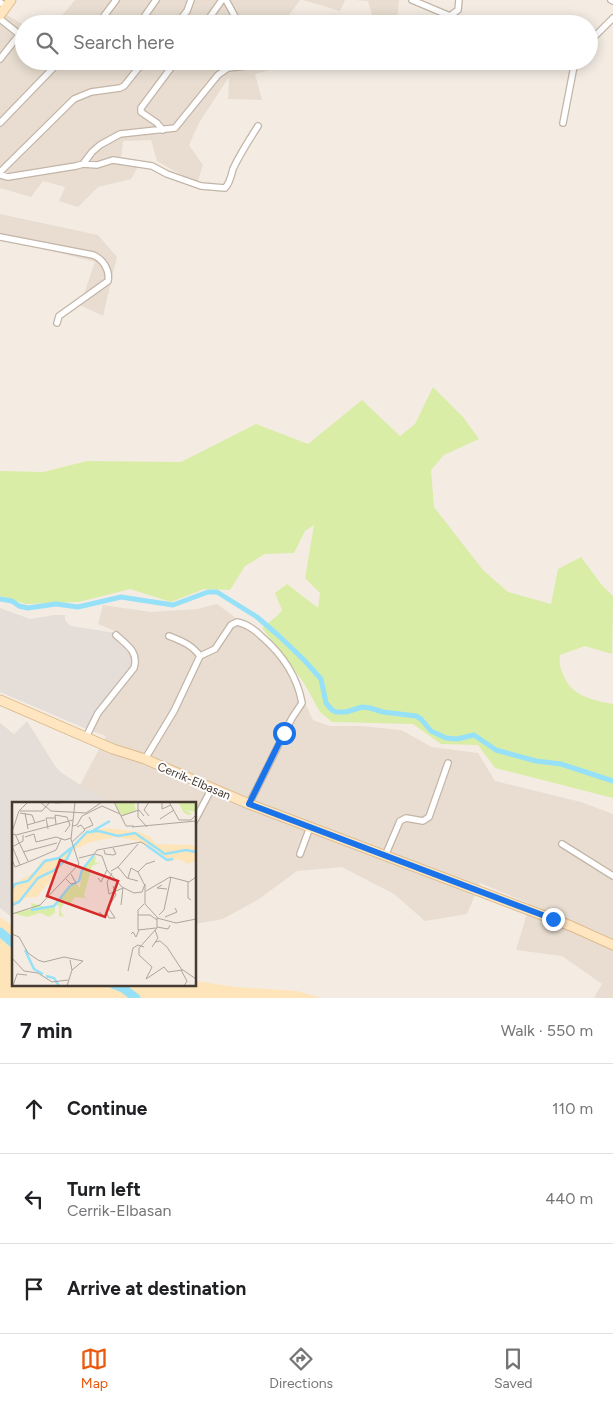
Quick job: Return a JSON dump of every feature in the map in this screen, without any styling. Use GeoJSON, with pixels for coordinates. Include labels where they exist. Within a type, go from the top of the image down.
{"type":"FeatureCollection","features":[{"type":"Feature","properties":{"kind":"main road"},"geometry":{"type":"LineString","coordinates":[[0,17],[6,3]]}},
{"type":"Feature","properties":{"kind":"main road","name":"Cerrik-Elbasan"},"geometry":{"type":"LineString","coordinates":[[0,700],[249,804],[571,926],[613,945]]}},
{"type":"Feature","properties":{"kind":"street"},"geometry":{"type":"LineString","coordinates":[[105,15],[116,0]]}},
{"type":"Feature","properties":{"kind":"street"},"geometry":{"type":"LineString","coordinates":[[145,15],[156,0]]}},
{"type":"Feature","properties":{"kind":"street"},"geometry":{"type":"LineString","coordinates":[[185,15],[188,11],[191,0]]}},
{"type":"Feature","properties":{"kind":"street"},"geometry":{"type":"LineString","coordinates":[[211,15],[222,0]]}},
{"type":"Feature","properties":{"kind":"street"},"geometry":{"type":"LineString","coordinates":[[226,0],[234,15]]}},
{"type":"Feature","properties":{"kind":"street"},"geometry":{"type":"LineString","coordinates":[[412,0],[448,15]]}},
{"type":"Feature","properties":{"kind":"street"},"geometry":{"type":"LineString","coordinates":[[451,15],[458,10],[459,0]]}},
{"type":"Feature","properties":{"kind":"street"},"geometry":{"type":"LineString","coordinates":[[0,17],[15,31]]}},
{"type":"Feature","properties":{"kind":"street"},"geometry":{"type":"LineString","coordinates":[[598,33],[613,18]]}},
{"type":"Feature","properties":{"kind":"street"},"geometry":{"type":"LineString","coordinates":[[0,59],[15,43]]}},
{"type":"Feature","properties":{"kind":"street"},"geometry":{"type":"LineString","coordinates":[[0,123],[50,70]]}},
{"type":"Feature","properties":{"kind":"street"},"geometry":{"type":"LineString","coordinates":[[137,70],[124,86],[120,88],[92,92],[74,99],[0,174],[8,177],[63,169],[82,164],[97,165],[113,160],[152,166],[167,174],[201,186],[225,188],[246,144],[258,126]]}},
{"type":"Feature","properties":{"kind":"street"},"geometry":{"type":"LineString","coordinates":[[163,130],[157,123],[141,112],[141,108],[169,70]]}},
{"type":"Feature","properties":{"kind":"street"},"geometry":{"type":"LineString","coordinates":[[82,164],[92,152],[110,138],[125,133],[175,128],[218,74],[225,70]]}},
{"type":"Feature","properties":{"kind":"street"},"geometry":{"type":"LineString","coordinates":[[563,122],[573,70]]}},
{"type":"Feature","properties":{"kind":"street"},"geometry":{"type":"LineString","coordinates":[[0,237],[100,258],[109,275],[108,281],[59,316],[57,322]]}},
{"type":"Feature","properties":{"kind":"street"},"geometry":{"type":"LineString","coordinates":[[144,760],[174,711],[200,656],[215,649],[232,625],[237,622],[250,626],[276,648],[286,661],[296,683],[302,703],[292,718],[249,804]]}},
{"type":"Feature","properties":{"kind":"street"},"geometry":{"type":"LineString","coordinates":[[86,737],[98,713],[134,668],[136,662],[131,648],[116,635]]}},
{"type":"Feature","properties":{"kind":"street"},"geometry":{"type":"LineString","coordinates":[[169,636],[195,648],[200,656]]}},
{"type":"Feature","properties":{"kind":"street"},"geometry":{"type":"LineString","coordinates":[[384,856],[400,821],[406,818],[427,820],[448,764]]}},
{"type":"Feature","properties":{"kind":"street"},"geometry":{"type":"LineString","coordinates":[[196,818],[212,788]]}},
{"type":"Feature","properties":{"kind":"street"},"geometry":{"type":"LineString","coordinates":[[300,854],[310,827]]}},
{"type":"Feature","properties":{"kind":"street"},"geometry":{"type":"LineString","coordinates":[[562,844],[613,876]]}},
{"type":"Feature","properties":{"kind":"shaded area"},"geometry":{"type":"Polygon","coordinates":[[[75,0],[300,0],[289,15],[62,15],[75,0]]]}},
{"type":"Feature","properties":{"kind":"shaded area"},"geometry":{"type":"Polygon","coordinates":[[[303,0],[345,0],[340,11],[303,0]]]}},
{"type":"Feature","properties":{"kind":"shaded area"},"geometry":{"type":"Polygon","coordinates":[[[353,0],[399,0],[398,15],[372,15],[368,1],[353,0]]]}},
{"type":"Feature","properties":{"kind":"shaded area"},"geometry":{"type":"Polygon","coordinates":[[[0,11],[15,20],[15,70],[269,70],[255,74],[262,100],[228,99],[229,77],[199,123],[189,145],[203,165],[197,184],[157,161],[151,140],[123,141],[121,159],[139,165],[131,179],[98,187],[78,207],[59,201],[65,187],[43,181],[31,197],[0,188],[0,11]]]}},
{"type":"Feature","properties":{"kind":"shaded area"},"geometry":{"type":"Polygon","coordinates":[[[0,214],[98,235],[117,257],[103,316],[80,305],[95,262],[0,238],[0,214]]]}},
{"type":"Feature","properties":{"kind":"shaded area"},"geometry":{"type":"Polygon","coordinates":[[[217,604],[256,633],[285,660],[313,720],[329,726],[361,726],[401,730],[432,747],[478,753],[495,781],[581,802],[613,814],[613,998],[594,998],[602,984],[562,956],[516,950],[530,904],[480,883],[467,914],[425,921],[394,894],[342,867],[297,871],[259,899],[223,919],[196,924],[196,802],[106,802],[80,785],[106,736],[89,730],[136,653],[132,643],[122,634],[98,624],[103,605],[151,612],[197,609],[217,604]]]}},
{"type":"Feature","properties":{"kind":"shaded area"},"geometry":{"type":"Polygon","coordinates":[[[0,608],[30,619],[65,615],[65,620],[69,625],[122,634],[132,643],[136,653],[134,666],[89,730],[0,692],[0,608]]]}},
{"type":"Feature","properties":{"kind":"shaded area"},"geometry":{"type":"Polygon","coordinates":[[[27,721],[55,766],[62,773],[106,802],[12,802],[12,917],[0,908],[0,723],[14,734],[27,721]]]}},
{"type":"Feature","properties":{"kind":"green space"},"geometry":{"type":"Polygon","coordinates":[[[433,387],[463,417],[479,439],[444,455],[431,470],[434,507],[483,570],[508,592],[551,604],[558,569],[581,557],[601,584],[613,596],[612,654],[585,646],[560,655],[560,665],[567,681],[577,692],[590,699],[613,704],[613,798],[495,768],[478,745],[441,744],[413,724],[332,722],[320,712],[304,683],[262,628],[282,610],[275,593],[287,584],[318,608],[320,593],[305,578],[314,525],[305,531],[294,553],[265,554],[245,566],[230,590],[204,589],[171,602],[130,589],[79,602],[26,604],[0,596],[0,471],[43,472],[87,461],[181,462],[256,424],[308,444],[362,400],[400,436],[415,424],[433,387]]]}},
{"type":"Feature","properties":{"kind":"sand"},"geometry":{"type":"Polygon","coordinates":[[[0,917],[12,926],[12,986],[196,986],[196,981],[236,987],[297,991],[321,998],[0,998],[0,917]]]}},
{"type":"Feature","properties":{"kind":"waterway"},"geometry":{"type":"LineString","coordinates":[[0,599],[12,601],[19,606],[28,608],[56,604],[78,607],[121,597],[173,605],[208,592],[217,592],[257,617],[304,660],[321,679],[326,703],[336,712],[346,712],[362,707],[416,716],[431,731],[446,738],[457,739],[474,735],[496,750],[536,761],[561,764],[613,781]]}},
{"type":"Feature","properties":{"kind":"waterway"},"geometry":{"type":"LineString","coordinates":[[0,932],[12,942]]}},
{"type":"Feature","properties":{"kind":"waterway"},"geometry":{"type":"LineString","coordinates":[[118,986],[136,998]]}},
{"type":"Feature","properties":{"kind":"route"},"geometry":{"type":"LineString","coordinates":[[284,733],[249,804],[553,919]]}}]}
